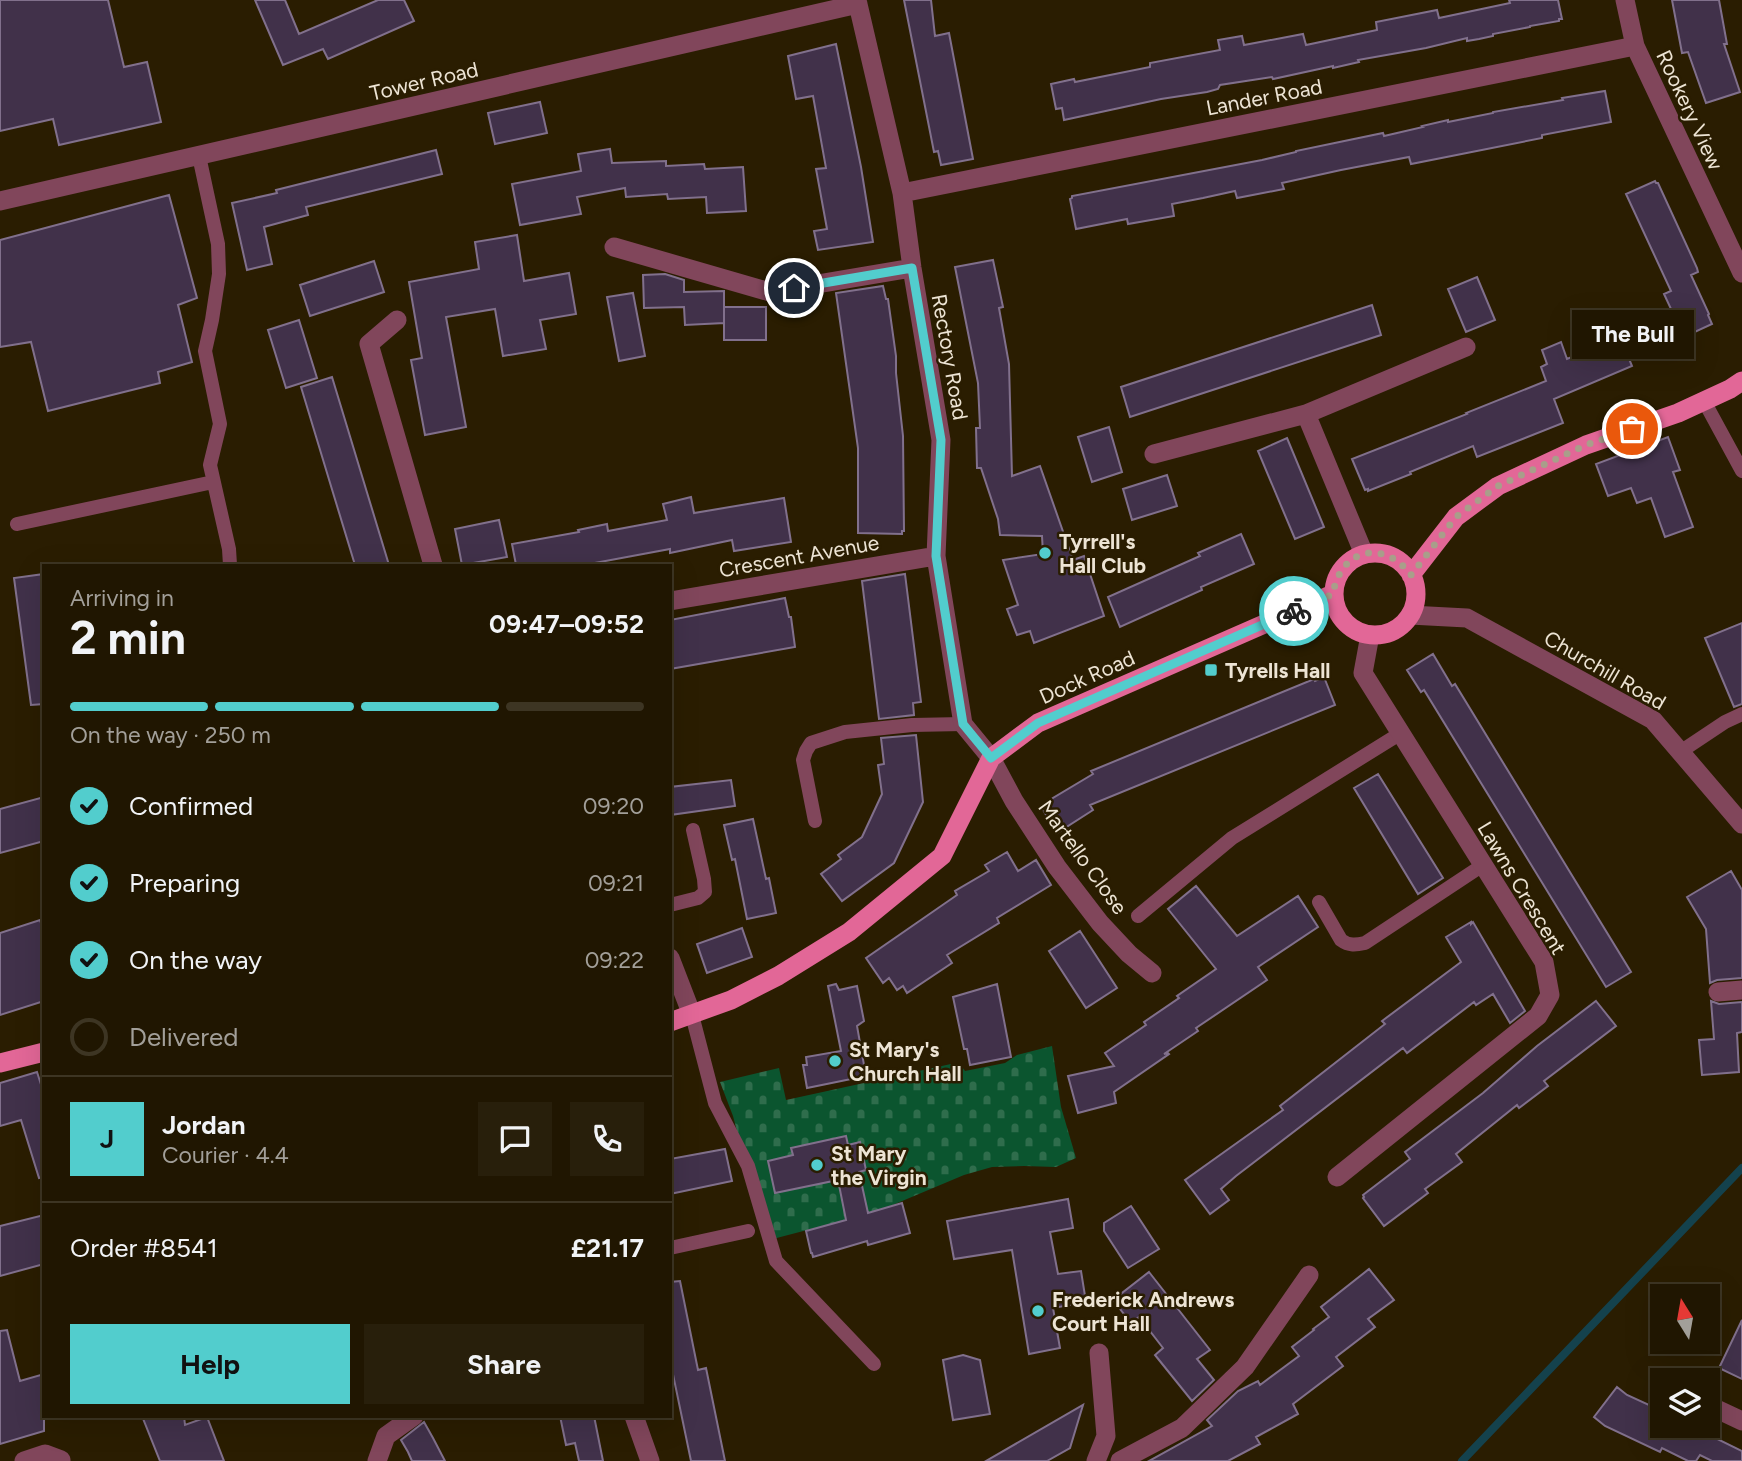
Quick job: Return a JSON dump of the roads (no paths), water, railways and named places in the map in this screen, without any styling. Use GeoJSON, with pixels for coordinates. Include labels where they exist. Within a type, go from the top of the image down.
{"type":"FeatureCollection","features":[{"type":"Feature","properties":{"kind":"main road"},"geometry":{"type":"LineString","coordinates":[[1411,575],[1456,517],[1498,486],[1586,445],[1678,413],[1742,381]]}},
{"type":"Feature","properties":{"kind":"main road"},"geometry":{"type":"LineString","coordinates":[[1364,554],[1391,556],[1403,564],[1411,575],[1415,602],[1410,615],[1393,631],[1370,635],[1358,632],[1340,617],[1335,606],[1335,581],[1341,569],[1364,554]]}},
{"type":"Feature","properties":{"kind":"main road","name":"Dock Road"},"geometry":{"type":"LineString","coordinates":[[672,1021],[731,999],[778,976],[849,932],[942,856],[991,758],[1038,723],[1333,594]]}},
{"type":"Feature","properties":{"kind":"main road"},"geometry":{"type":"LineString","coordinates":[[0,1063],[42,1052]]}},
{"type":"Feature","properties":{"kind":"street","name":"Rookery View"},"geometry":{"type":"LineString","coordinates":[[1625,0],[1635,46],[1742,274]]}},
{"type":"Feature","properties":{"kind":"street","name":"Tower Road"},"geometry":{"type":"LineString","coordinates":[[0,201],[858,2]]}},
{"type":"Feature","properties":{"kind":"street","name":"Rectory Road"},"geometry":{"type":"LineString","coordinates":[[858,2],[902,193],[941,440],[936,556],[963,724]]}},
{"type":"Feature","properties":{"kind":"street","name":"Lander Road"},"geometry":{"type":"LineString","coordinates":[[902,193],[1635,46]]}},
{"type":"Feature","properties":{"kind":"street"},"geometry":{"type":"LineString","coordinates":[[614,247],[770,292],[912,268]]}},
{"type":"Feature","properties":{"kind":"street"},"geometry":{"type":"LineString","coordinates":[[397,320],[369,344],[433,564]]}},
{"type":"Feature","properties":{"kind":"street"},"geometry":{"type":"LineString","coordinates":[[1154,454],[1306,414],[1466,347]]}},
{"type":"Feature","properties":{"kind":"street"},"geometry":{"type":"LineString","coordinates":[[1306,414],[1364,554]]}},
{"type":"Feature","properties":{"kind":"street","name":"Crescent Avenue"},"geometry":{"type":"LineString","coordinates":[[672,601],[936,556]]}},
{"type":"Feature","properties":{"kind":"street","name":"Churchill Road"},"geometry":{"type":"LineString","coordinates":[[1410,615],[1467,618],[1653,720],[1742,824]]}},
{"type":"Feature","properties":{"kind":"street","name":"Lawns Crescent"},"geometry":{"type":"LineString","coordinates":[[1337,1177],[1538,1016],[1550,995],[1544,962],[1363,673],[1370,635]]}},
{"type":"Feature","properties":{"kind":"street"},"geometry":{"type":"LineString","coordinates":[[963,724],[991,758]]}},
{"type":"Feature","properties":{"kind":"street","name":"Martello Close"},"geometry":{"type":"LineString","coordinates":[[991,758],[1014,801],[1057,867],[1100,923],[1129,954],[1152,973]]}},
{"type":"Feature","properties":{"kind":"street"},"geometry":{"type":"LineString","coordinates":[[672,963],[692,1015]]}},
{"type":"Feature","properties":{"kind":"street"},"geometry":{"type":"LineString","coordinates":[[1718,992],[1742,990]]}},
{"type":"Feature","properties":{"kind":"street"},"geometry":{"type":"LineString","coordinates":[[1120,1461],[1182,1428],[1245,1367],[1309,1275]]}},
{"type":"Feature","properties":{"kind":"street"},"geometry":{"type":"LineString","coordinates":[[1096,1461],[1106,1436],[1100,1353]]}},
{"type":"Feature","properties":{"kind":"street"},"geometry":{"type":"LineString","coordinates":[[1720,1411],[1742,1421]]}},
{"type":"Feature","properties":{"kind":"street"},"geometry":{"type":"LineString","coordinates":[[377,1461],[386,1436],[411,1418]]}},
{"type":"Feature","properties":{"kind":"street"},"geometry":{"type":"LineString","coordinates":[[636,1418],[650,1461]]}},
{"type":"Feature","properties":{"kind":"street"},"geometry":{"type":"LineString","coordinates":[[24,1461],[45,1454],[61,1460]]}},
{"type":"Feature","properties":{"kind":"lane"},"geometry":{"type":"LineString","coordinates":[[199,156],[218,244],[219,274],[205,351],[220,424],[209,466],[229,549],[230,564]]}},
{"type":"Feature","properties":{"kind":"lane"},"geometry":{"type":"LineString","coordinates":[[1704,401],[1742,471]]}},
{"type":"Feature","properties":{"kind":"lane"},"geometry":{"type":"LineString","coordinates":[[17,524],[213,482]]}},
{"type":"Feature","properties":{"kind":"lane"},"geometry":{"type":"LineString","coordinates":[[1680,752],[1742,714]]}},
{"type":"Feature","properties":{"kind":"lane"},"geometry":{"type":"LineString","coordinates":[[816,821],[803,760],[811,743],[845,732],[912,725],[963,724]]}},
{"type":"Feature","properties":{"kind":"lane"},"geometry":{"type":"LineString","coordinates":[[1138,916],[1232,838],[1401,733]]}},
{"type":"Feature","properties":{"kind":"lane"},"geometry":{"type":"LineString","coordinates":[[672,904],[698,898],[705,892],[692,830]]}},
{"type":"Feature","properties":{"kind":"lane"},"geometry":{"type":"LineString","coordinates":[[1319,902],[1342,940],[1346,944],[1357,945],[1365,943],[1483,866]]}},
{"type":"Feature","properties":{"kind":"lane"},"geometry":{"type":"LineString","coordinates":[[692,1015],[715,1103],[748,1166],[776,1261],[874,1364]]}},
{"type":"Feature","properties":{"kind":"lane"},"geometry":{"type":"LineString","coordinates":[[672,1248],[748,1231]]}},
{"type":"Feature","properties":{"kind":"waterway"},"geometry":{"type":"LineString","coordinates":[[1462,1461],[1742,1168]]}},
{"type":"Feature","properties":{"kind":"place","name":"The Bull"},"geometry":{"type":"Point","coordinates":[1632,429]}},
{"type":"Feature","properties":{"kind":"place","name":"Tyrrell's Hall Club"},"geometry":{"type":"Point","coordinates":[1045,553]}},
{"type":"Feature","properties":{"kind":"place","name":"Tyrells Hall"},"geometry":{"type":"Point","coordinates":[1211,670]}},
{"type":"Feature","properties":{"kind":"place","name":"St Mary's Church Hall"},"geometry":{"type":"Point","coordinates":[835,1061]}},
{"type":"Feature","properties":{"kind":"place","name":"St Mary the Virgin"},"geometry":{"type":"Point","coordinates":[817,1165]}},
{"type":"Feature","properties":{"kind":"place","name":"Frederick Andrews Court Hall"},"geometry":{"type":"Point","coordinates":[1038,1311]}}]}
